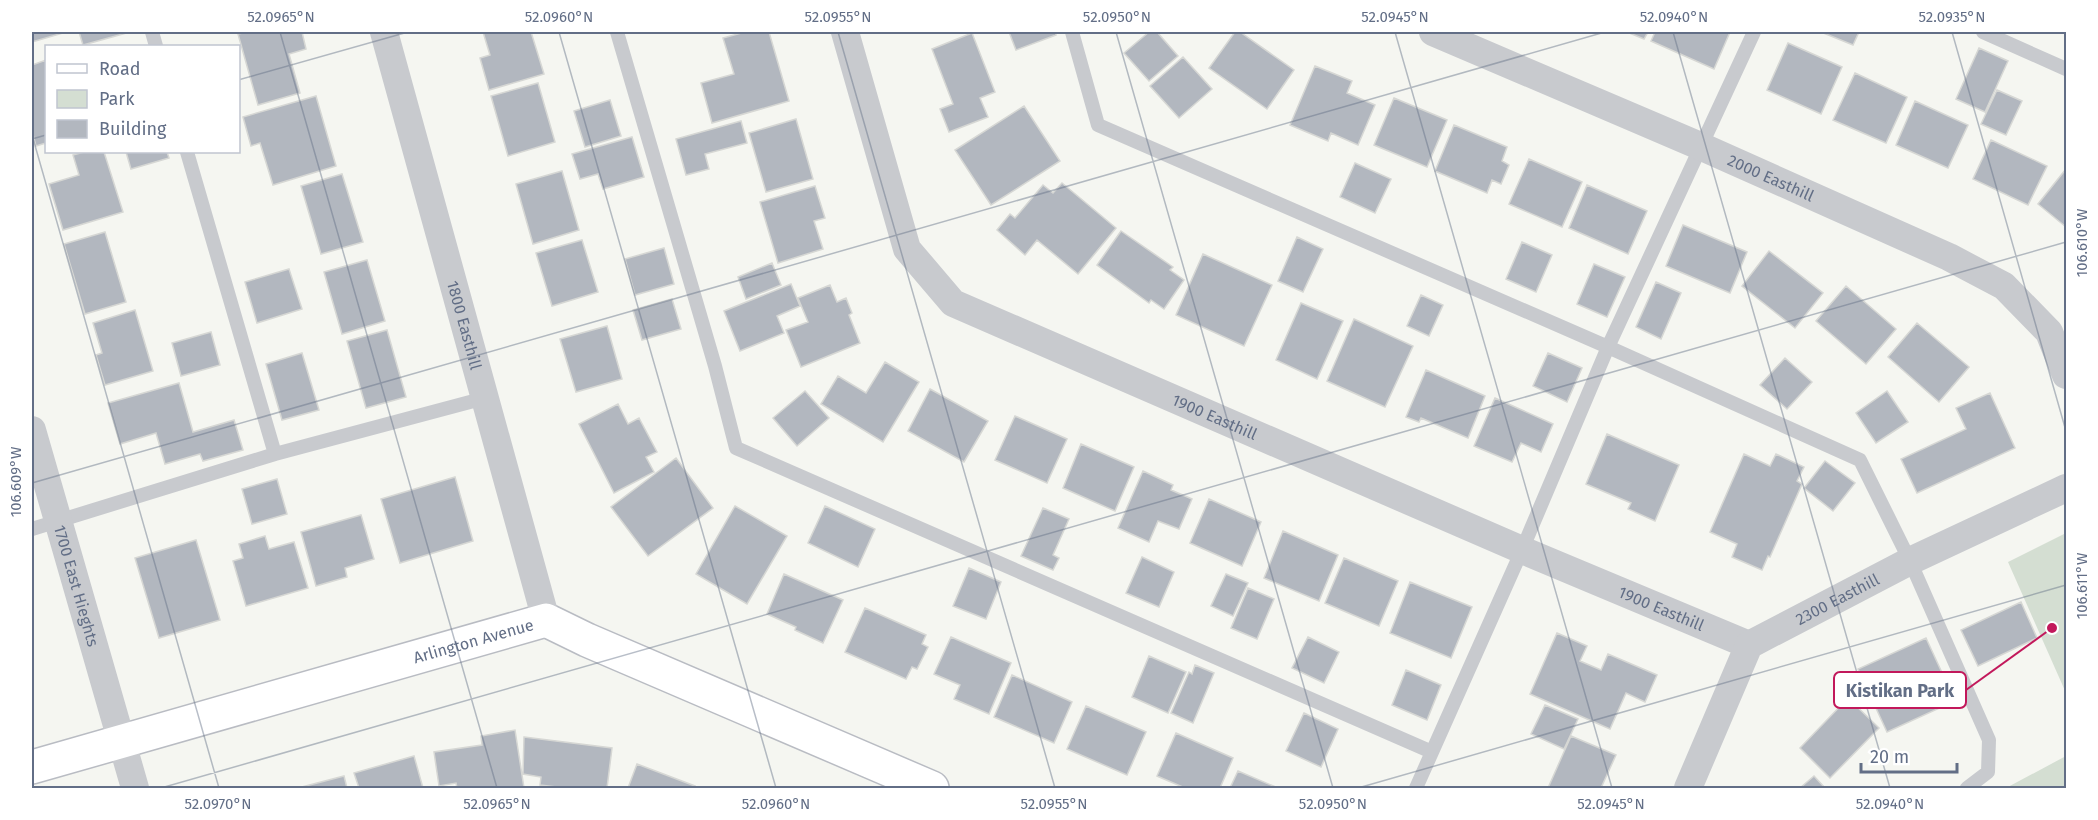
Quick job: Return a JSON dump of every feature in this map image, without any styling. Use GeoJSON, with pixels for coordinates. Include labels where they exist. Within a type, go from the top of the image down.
{"type":"FeatureCollection","features":[{"type":"Feature","properties":{"kind":"street","name":"1800 Easthill"},"geometry":{"type":"LineString","coordinates":[[384,32],[546,620]]}},
{"type":"Feature","properties":{"kind":"street","name":"1900 Easthill"},"geometry":{"type":"LineString","coordinates":[[845,32],[907,249],[953,303],[1522,550],[1749,645]]}},
{"type":"Feature","properties":{"kind":"street","name":"2000 Easthill"},"geometry":{"type":"LineString","coordinates":[[1433,32],[1700,146],[1949,257],[2004,286],[2049,332],[2067,375]]}},
{"type":"Feature","properties":{"kind":"street","name":"1700 East Hieghts"},"geometry":{"type":"LineString","coordinates":[[32,430],[45,525],[122,741],[135,789]]}},
{"type":"Feature","properties":{"kind":"street","name":"2300 Easthill"},"geometry":{"type":"LineString","coordinates":[[1749,645],[1910,561],[2067,488]]}},
{"type":"Feature","properties":{"kind":"street","name":"Arlington Avenue"},"geometry":{"type":"LineString","coordinates":[[32,767],[546,620],[587,640],[932,789]]}},
{"type":"Feature","properties":{"kind":"street"},"geometry":{"type":"LineString","coordinates":[[1688,789],[1749,645]]}},
{"type":"Feature","properties":{"kind":"lane"},"geometry":{"type":"LineString","coordinates":[[618,32],[736,448],[1432,752]]}},
{"type":"Feature","properties":{"kind":"lane"},"geometry":{"type":"LineString","coordinates":[[1072,32],[1098,125],[1608,347],[1860,460],[1910,561],[1989,740],[1988,772],[1967,789]]}},
{"type":"Feature","properties":{"kind":"lane"},"geometry":{"type":"LineString","coordinates":[[1416,789],[1522,550],[1608,347],[1754,32]]}},
{"type":"Feature","properties":{"kind":"lane"},"geometry":{"type":"LineString","coordinates":[[1983,32],[2067,69]]}},
{"type":"Feature","properties":{"kind":"lane"},"geometry":{"type":"LineString","coordinates":[[187,153],[275,454]]}},
{"type":"Feature","properties":{"kind":"lane"},"geometry":{"type":"LineString","coordinates":[[45,525],[275,454],[485,398]]}},
{"type":"Feature","properties":{"kind":"green space"},"geometry":{"type":"Polygon","coordinates":[[[2066,533],[2066,693],[2008,562],[2066,533]]]}},
{"type":"Feature","properties":{"kind":"green space"},"geometry":{"type":"Polygon","coordinates":[[[2066,756],[2066,788],[2006,788],[2066,756]]]}},
{"type":"Feature","properties":{"kind":"building"},"geometry":{"type":"Polygon","coordinates":[[[32,32],[63,32],[63,33],[32,42],[32,32]]]}},
{"type":"Feature","properties":{"kind":"building"},"geometry":{"type":"Polygon","coordinates":[[[79,32],[130,32],[83,45],[79,32]]]}},
{"type":"Feature","properties":{"kind":"building"},"geometry":{"type":"Polygon","coordinates":[[[302,32],[306,49],[289,54],[300,93],[258,105],[238,34],[302,32]]]}},
{"type":"Feature","properties":{"kind":"building"},"geometry":{"type":"Polygon","coordinates":[[[483,32],[531,32],[544,74],[489,90],[480,58],[490,55],[483,32]]]}},
{"type":"Feature","properties":{"kind":"building"},"geometry":{"type":"Polygon","coordinates":[[[745,32],[769,32],[789,101],[712,123],[701,83],[734,74],[723,38],[745,32]]]}},
{"type":"Feature","properties":{"kind":"building"},"geometry":{"type":"Polygon","coordinates":[[[1009,32],[1055,32],[1056,35],[1016,50],[1009,32]]]}},
{"type":"Feature","properties":{"kind":"building"},"geometry":{"type":"Polygon","coordinates":[[[1149,32],[1157,32],[1178,56],[1149,81],[1124,53],[1149,32]]]}},
{"type":"Feature","properties":{"kind":"building"},"geometry":{"type":"Polygon","coordinates":[[[1235,32],[1240,32],[1294,70],[1267,109],[1209,68],[1235,32]]]}},
{"type":"Feature","properties":{"kind":"building"},"geometry":{"type":"Polygon","coordinates":[[[1627,32],[1648,32],[1644,39],[1627,32]]]}},
{"type":"Feature","properties":{"kind":"building"},"geometry":{"type":"Polygon","coordinates":[[[1655,32],[1730,32],[1714,69],[1651,41],[1655,32]]]}},
{"type":"Feature","properties":{"kind":"building"},"geometry":{"type":"Polygon","coordinates":[[[1821,32],[1859,32],[1853,45],[1821,32]]]}},
{"type":"Feature","properties":{"kind":"building"},"geometry":{"type":"Polygon","coordinates":[[[972,33],[995,92],[980,98],[988,117],[949,132],[940,109],[953,104],[932,49],[972,33]]]}},
{"type":"Feature","properties":{"kind":"building"},"geometry":{"type":"Polygon","coordinates":[[[1788,43],[1842,67],[1821,114],[1767,90],[1788,43]]]}},
{"type":"Feature","properties":{"kind":"building"},"geometry":{"type":"Polygon","coordinates":[[[1979,48],[2008,61],[1985,112],[1956,99],[1979,48]]]}},
{"type":"Feature","properties":{"kind":"building"},"geometry":{"type":"Polygon","coordinates":[[[1183,57],[1212,89],[1179,118],[1150,86],[1183,57]]]}},
{"type":"Feature","properties":{"kind":"building"},"geometry":{"type":"Polygon","coordinates":[[[45,60],[45,143],[36,146],[32,131],[32,65],[45,60]]]}},
{"type":"Feature","properties":{"kind":"building"},"geometry":{"type":"Polygon","coordinates":[[[1315,66],[1352,81],[1347,93],[1375,105],[1358,145],[1331,133],[1328,141],[1290,125],[1315,66]]]}},
{"type":"Feature","properties":{"kind":"building"},"geometry":{"type":"Polygon","coordinates":[[[1855,73],[1907,97],[1886,143],[1833,120],[1855,73]]]}},
{"type":"Feature","properties":{"kind":"building"},"geometry":{"type":"Polygon","coordinates":[[[538,83],[555,142],[508,156],[491,96],[538,83]]]}},
{"type":"Feature","properties":{"kind":"building"},"geometry":{"type":"Polygon","coordinates":[[[1997,90],[2022,101],[2006,135],[1981,124],[1997,90]]]}},
{"type":"Feature","properties":{"kind":"building"},"geometry":{"type":"Polygon","coordinates":[[[316,96],[336,166],[273,185],[260,143],[251,146],[243,117],[316,96]]]}},
{"type":"Feature","properties":{"kind":"building"},"geometry":{"type":"Polygon","coordinates":[[[1394,98],[1447,120],[1427,167],[1374,145],[1394,98]]]}},
{"type":"Feature","properties":{"kind":"building"},"geometry":{"type":"Polygon","coordinates":[[[610,100],[621,136],[585,147],[574,111],[610,100]]]}},
{"type":"Feature","properties":{"kind":"building"},"geometry":{"type":"Polygon","coordinates":[[[1915,101],[1968,125],[1948,168],[1896,145],[1915,101]]]}},
{"type":"Feature","properties":{"kind":"building"},"geometry":{"type":"Polygon","coordinates":[[[1024,106],[1060,161],[991,205],[955,150],[1024,106]]]}},
{"type":"Feature","properties":{"kind":"building"},"geometry":{"type":"Polygon","coordinates":[[[796,119],[813,179],[766,192],[749,133],[796,119]]]}},
{"type":"Feature","properties":{"kind":"building"},"geometry":{"type":"Polygon","coordinates":[[[741,121],[747,143],[705,154],[709,169],[686,175],[676,139],[741,121]]]}},
{"type":"Feature","properties":{"kind":"building"},"geometry":{"type":"Polygon","coordinates":[[[1454,125],[1507,147],[1502,161],[1509,165],[1501,184],[1492,180],[1487,193],[1435,171],[1454,125]]]}},
{"type":"Feature","properties":{"kind":"building"},"geometry":{"type":"Polygon","coordinates":[[[632,137],[644,177],[603,189],[598,174],[580,179],[572,154],[632,137]]]}},
{"type":"Feature","properties":{"kind":"building"},"geometry":{"type":"Polygon","coordinates":[[[1991,140],[2047,166],[2028,205],[1973,179],[1991,140]]]}},
{"type":"Feature","properties":{"kind":"building"},"geometry":{"type":"Polygon","coordinates":[[[104,153],[123,212],[63,230],[49,184],[79,175],[73,155],[104,153]]]}},
{"type":"Feature","properties":{"kind":"building"},"geometry":{"type":"Polygon","coordinates":[[[126,153],[167,153],[169,158],[131,169],[126,153]]]}},
{"type":"Feature","properties":{"kind":"building"},"geometry":{"type":"Polygon","coordinates":[[[1529,159],[1582,182],[1562,227],[1509,204],[1529,159]]]}},
{"type":"Feature","properties":{"kind":"building"},"geometry":{"type":"Polygon","coordinates":[[[1355,163],[1391,179],[1375,213],[1340,197],[1355,163]]]}},
{"type":"Feature","properties":{"kind":"building"},"geometry":{"type":"Polygon","coordinates":[[[2066,169],[2066,227],[2038,204],[2066,169]]]}},
{"type":"Feature","properties":{"kind":"building"},"geometry":{"type":"Polygon","coordinates":[[[562,171],[579,230],[533,244],[516,184],[562,171]]]}},
{"type":"Feature","properties":{"kind":"building"},"geometry":{"type":"Polygon","coordinates":[[[342,174],[363,242],[321,254],[301,186],[342,174]]]}},
{"type":"Feature","properties":{"kind":"building"},"geometry":{"type":"Polygon","coordinates":[[[1062,183],[1116,228],[1078,274],[1037,240],[1025,255],[997,230],[1010,214],[1015,218],[1043,185],[1053,193],[1062,183]]]}},
{"type":"Feature","properties":{"kind":"building"},"geometry":{"type":"Polygon","coordinates":[[[1587,185],[1647,211],[1628,254],[1569,228],[1587,185]]]}},
{"type":"Feature","properties":{"kind":"building"},"geometry":{"type":"Polygon","coordinates":[[[815,186],[825,218],[814,221],[823,249],[778,263],[760,202],[815,186]]]}},
{"type":"Feature","properties":{"kind":"building"},"geometry":{"type":"Polygon","coordinates":[[[1683,225],[1747,252],[1730,293],[1666,266],[1683,225]]]}},
{"type":"Feature","properties":{"kind":"building"},"geometry":{"type":"Polygon","coordinates":[[[1121,231],[1173,267],[1170,270],[1184,280],[1164,309],[1151,300],[1149,303],[1097,265],[1121,231]]]}},
{"type":"Feature","properties":{"kind":"building"},"geometry":{"type":"Polygon","coordinates":[[[105,232],[126,302],[85,314],[64,244],[105,232]]]}},
{"type":"Feature","properties":{"kind":"building"},"geometry":{"type":"Polygon","coordinates":[[[1297,237],[1323,249],[1303,292],[1278,281],[1297,237]]]}},
{"type":"Feature","properties":{"kind":"building"},"geometry":{"type":"Polygon","coordinates":[[[582,240],[598,292],[552,306],[536,253],[582,240]]]}},
{"type":"Feature","properties":{"kind":"building"},"geometry":{"type":"Polygon","coordinates":[[[1522,242],[1552,255],[1536,292],[1506,279],[1522,242]]]}},
{"type":"Feature","properties":{"kind":"building"},"geometry":{"type":"Polygon","coordinates":[[[664,248],[674,284],[635,295],[625,259],[664,248]]]}},
{"type":"Feature","properties":{"kind":"building"},"geometry":{"type":"Polygon","coordinates":[[[1769,251],[1823,293],[1795,328],[1742,286],[1769,251]]]}},
{"type":"Feature","properties":{"kind":"building"},"geometry":{"type":"Polygon","coordinates":[[[1203,254],[1272,285],[1244,346],[1176,315],[1203,254]]]}},
{"type":"Feature","properties":{"kind":"building"},"geometry":{"type":"Polygon","coordinates":[[[367,260],[385,321],[342,334],[324,272],[367,260]]]}},
{"type":"Feature","properties":{"kind":"building"},"geometry":{"type":"Polygon","coordinates":[[[772,263],[781,285],[746,299],[738,277],[772,263]]]}},
{"type":"Feature","properties":{"kind":"building"},"geometry":{"type":"Polygon","coordinates":[[[1594,264],[1625,277],[1607,317],[1577,304],[1594,264]]]}},
{"type":"Feature","properties":{"kind":"building"},"geometry":{"type":"Polygon","coordinates":[[[289,269],[302,309],[257,323],[245,282],[289,269]]]}},
{"type":"Feature","properties":{"kind":"building"},"geometry":{"type":"Polygon","coordinates":[[[1656,282],[1681,293],[1661,339],[1636,327],[1656,282]]]}},
{"type":"Feature","properties":{"kind":"building"},"geometry":{"type":"Polygon","coordinates":[[[791,284],[800,306],[777,316],[784,333],[740,351],[724,311],[791,284]]]}},
{"type":"Feature","properties":{"kind":"building"},"geometry":{"type":"Polygon","coordinates":[[[830,285],[837,302],[846,298],[852,313],[849,315],[860,343],[801,367],[786,330],[808,322],[798,298],[830,285]]]}},
{"type":"Feature","properties":{"kind":"building"},"geometry":{"type":"Polygon","coordinates":[[[1846,286],[1896,329],[1866,364],[1816,321],[1846,286]]]}},
{"type":"Feature","properties":{"kind":"building"},"geometry":{"type":"Polygon","coordinates":[[[1421,295],[1443,305],[1429,336],[1407,326],[1421,295]]]}},
{"type":"Feature","properties":{"kind":"building"},"geometry":{"type":"Polygon","coordinates":[[[672,299],[681,329],[642,340],[633,310],[672,299]]]}},
{"type":"Feature","properties":{"kind":"building"},"geometry":{"type":"Polygon","coordinates":[[[1301,303],[1343,321],[1317,379],[1276,360],[1301,303]]]}},
{"type":"Feature","properties":{"kind":"building"},"geometry":{"type":"Polygon","coordinates":[[[135,310],[153,371],[105,385],[96,355],[102,353],[93,323],[135,310]]]}},
{"type":"Feature","properties":{"kind":"building"},"geometry":{"type":"Polygon","coordinates":[[[1354,319],[1413,346],[1385,407],[1327,381],[1354,319]]]}},
{"type":"Feature","properties":{"kind":"building"},"geometry":{"type":"Polygon","coordinates":[[[1917,323],[1969,367],[1939,402],[1888,357],[1917,323]]]}},
{"type":"Feature","properties":{"kind":"building"},"geometry":{"type":"Polygon","coordinates":[[[607,326],[622,379],[576,392],[560,339],[607,326]]]}},
{"type":"Feature","properties":{"kind":"building"},"geometry":{"type":"Polygon","coordinates":[[[387,330],[406,397],[366,408],[347,341],[387,330]]]}},
{"type":"Feature","properties":{"kind":"building"},"geometry":{"type":"Polygon","coordinates":[[[211,332],[220,365],[181,376],[172,343],[211,332]]]}},
{"type":"Feature","properties":{"kind":"building"},"geometry":{"type":"Polygon","coordinates":[[[302,353],[319,410],[282,420],[266,364],[302,353]]]}},
{"type":"Feature","properties":{"kind":"building"},"geometry":{"type":"Polygon","coordinates":[[[1548,353],[1582,368],[1567,402],[1533,386],[1548,353]]]}},
{"type":"Feature","properties":{"kind":"building"},"geometry":{"type":"Polygon","coordinates":[[[1785,358],[1812,382],[1787,409],[1760,385],[1785,358]]]}},
{"type":"Feature","properties":{"kind":"building"},"geometry":{"type":"Polygon","coordinates":[[[885,362],[919,382],[883,442],[821,404],[838,376],[866,393],[885,362]]]}},
{"type":"Feature","properties":{"kind":"building"},"geometry":{"type":"Polygon","coordinates":[[[1426,370],[1485,396],[1468,438],[1421,418],[1419,422],[1406,417],[1426,370]]]}},
{"type":"Feature","properties":{"kind":"building"},"geometry":{"type":"Polygon","coordinates":[[[179,383],[193,432],[234,420],[243,450],[203,461],[200,454],[165,464],[156,433],[120,444],[108,403],[179,383]]]}},
{"type":"Feature","properties":{"kind":"building"},"geometry":{"type":"Polygon","coordinates":[[[930,389],[988,421],[964,462],[908,431],[930,389]]]}},
{"type":"Feature","properties":{"kind":"building"},"geometry":{"type":"Polygon","coordinates":[[[805,391],[829,418],[797,446],[773,418],[805,391]]]}},
{"type":"Feature","properties":{"kind":"building"},"geometry":{"type":"Polygon","coordinates":[[[1887,391],[1908,422],[1876,443],[1856,413],[1887,391]]]}},
{"type":"Feature","properties":{"kind":"building"},"geometry":{"type":"Polygon","coordinates":[[[1990,393],[2015,448],[1917,493],[1901,459],[1966,429],[1956,408],[1990,393]]]}},
{"type":"Feature","properties":{"kind":"building"},"geometry":{"type":"Polygon","coordinates":[[[1495,398],[1553,424],[1541,452],[1521,443],[1512,462],[1474,446],[1495,398]]]}},
{"type":"Feature","properties":{"kind":"building"},"geometry":{"type":"Polygon","coordinates":[[[618,404],[628,424],[639,418],[657,452],[646,457],[654,472],[614,493],[579,424],[618,404]]]}},
{"type":"Feature","properties":{"kind":"building"},"geometry":{"type":"Polygon","coordinates":[[[1015,416],[1067,439],[1047,483],[995,460],[1015,416]]]}},
{"type":"Feature","properties":{"kind":"building"},"geometry":{"type":"Polygon","coordinates":[[[1607,434],[1679,465],[1655,521],[1628,509],[1631,503],[1586,484],[1607,434]]]}},
{"type":"Feature","properties":{"kind":"building"},"geometry":{"type":"Polygon","coordinates":[[[1081,444],[1134,467],[1115,511],[1063,488],[1081,444]]]}},
{"type":"Feature","properties":{"kind":"building"},"geometry":{"type":"Polygon","coordinates":[[[1744,454],[1770,466],[1776,454],[1804,467],[1797,481],[1802,484],[1762,570],[1732,557],[1737,544],[1710,532],[1744,454]]]}},
{"type":"Feature","properties":{"kind":"building"},"geometry":{"type":"Polygon","coordinates":[[[676,458],[713,508],[648,556],[611,507],[676,458]]]}},
{"type":"Feature","properties":{"kind":"building"},"geometry":{"type":"Polygon","coordinates":[[[1825,461],[1855,483],[1833,511],[1804,488],[1825,461]]]}},
{"type":"Feature","properties":{"kind":"building"},"geometry":{"type":"Polygon","coordinates":[[[1143,471],[1173,485],[1171,490],[1192,499],[1179,529],[1158,521],[1149,542],[1118,528],[1143,471]]]}},
{"type":"Feature","properties":{"kind":"building"},"geometry":{"type":"Polygon","coordinates":[[[455,477],[473,541],[400,563],[381,499],[455,477]]]}},
{"type":"Feature","properties":{"kind":"building"},"geometry":{"type":"Polygon","coordinates":[[[277,479],[287,514],[252,524],[242,489],[277,479]]]}},
{"type":"Feature","properties":{"kind":"building"},"geometry":{"type":"Polygon","coordinates":[[[1209,499],[1261,522],[1242,566],[1190,543],[1209,499]]]}},
{"type":"Feature","properties":{"kind":"building"},"geometry":{"type":"Polygon","coordinates":[[[735,506],[787,536],[747,604],[696,574],[735,506]]]}},
{"type":"Feature","properties":{"kind":"building"},"geometry":{"type":"Polygon","coordinates":[[[825,506],[875,529],[858,567],[808,543],[825,506]]]}},
{"type":"Feature","properties":{"kind":"building"},"geometry":{"type":"Polygon","coordinates":[[[1043,508],[1069,519],[1053,555],[1059,558],[1053,570],[1021,556],[1043,508]]]}},
{"type":"Feature","properties":{"kind":"building"},"geometry":{"type":"Polygon","coordinates":[[[361,515],[374,559],[345,568],[347,577],[316,586],[301,532],[361,515]]]}},
{"type":"Feature","properties":{"kind":"building"},"geometry":{"type":"Polygon","coordinates":[[[1283,531],[1338,555],[1319,601],[1264,578],[1283,531]]]}},
{"type":"Feature","properties":{"kind":"building"},"geometry":{"type":"Polygon","coordinates":[[[265,536],[269,549],[294,542],[308,588],[246,606],[233,561],[243,558],[239,544],[265,536]]]}},
{"type":"Feature","properties":{"kind":"building"},"geometry":{"type":"Polygon","coordinates":[[[196,540],[220,620],[159,638],[135,558],[196,540]]]}},
{"type":"Feature","properties":{"kind":"building"},"geometry":{"type":"Polygon","coordinates":[[[1142,557],[1174,572],[1159,607],[1126,593],[1142,557]]]}},
{"type":"Feature","properties":{"kind":"building"},"geometry":{"type":"Polygon","coordinates":[[[1344,558],[1398,581],[1379,626],[1325,603],[1344,558]]]}},
{"type":"Feature","properties":{"kind":"building"},"geometry":{"type":"Polygon","coordinates":[[[969,568],[1001,582],[986,619],[953,606],[969,568]]]}},
{"type":"Feature","properties":{"kind":"building"},"geometry":{"type":"Polygon","coordinates":[[[784,574],[843,600],[823,643],[767,614],[784,574]]]}},
{"type":"Feature","properties":{"kind":"building"},"geometry":{"type":"Polygon","coordinates":[[[1226,574],[1248,583],[1233,616],[1211,606],[1226,574]]]}},
{"type":"Feature","properties":{"kind":"building"},"geometry":{"type":"Polygon","coordinates":[[[1410,582],[1472,607],[1451,658],[1390,633],[1410,582]]]}},
{"type":"Feature","properties":{"kind":"building"},"geometry":{"type":"Polygon","coordinates":[[[1248,588],[1274,599],[1257,639],[1231,628],[1248,588]]]}},
{"type":"Feature","properties":{"kind":"building"},"geometry":{"type":"Polygon","coordinates":[[[2021,602],[2037,638],[1978,666],[1961,630],[2021,602]]]}},
{"type":"Feature","properties":{"kind":"building"},"geometry":{"type":"Polygon","coordinates":[[[865,608],[926,635],[922,644],[928,647],[917,669],[912,667],[906,679],[845,652],[865,608]]]}},
{"type":"Feature","properties":{"kind":"building"},"geometry":{"type":"Polygon","coordinates":[[[1557,633],[1587,646],[1580,661],[1601,670],[1608,654],[1657,675],[1645,702],[1626,693],[1610,729],[1530,694],[1557,633]]]}},
{"type":"Feature","properties":{"kind":"building"},"geometry":{"type":"Polygon","coordinates":[[[951,637],[1011,663],[989,714],[954,699],[960,685],[934,674],[951,637]]]}},
{"type":"Feature","properties":{"kind":"building"},"geometry":{"type":"Polygon","coordinates":[[[1308,637],[1339,652],[1324,683],[1292,668],[1308,637]]]}},
{"type":"Feature","properties":{"kind":"building"},"geometry":{"type":"Polygon","coordinates":[[[1926,638],[1955,701],[1887,732],[1858,669],[1926,638]]]}},
{"type":"Feature","properties":{"kind":"building"},"geometry":{"type":"Polygon","coordinates":[[[1149,656],[1186,672],[1168,713],[1132,697],[1149,656]]]}},
{"type":"Feature","properties":{"kind":"building"},"geometry":{"type":"Polygon","coordinates":[[[1195,665],[1214,673],[1193,723],[1171,713],[1189,672],[1192,674],[1195,665]]]}},
{"type":"Feature","properties":{"kind":"building"},"geometry":{"type":"Polygon","coordinates":[[[1406,670],[1441,685],[1427,720],[1392,705],[1406,670]]]}},
{"type":"Feature","properties":{"kind":"building"},"geometry":{"type":"Polygon","coordinates":[[[1012,675],[1072,702],[1054,743],[994,717],[1012,675]]]}},
{"type":"Feature","properties":{"kind":"building"},"geometry":{"type":"Polygon","coordinates":[[[1848,698],[1879,728],[1830,778],[1800,748],[1848,698]]]}},
{"type":"Feature","properties":{"kind":"building"},"geometry":{"type":"Polygon","coordinates":[[[1545,705],[1578,719],[1564,749],[1531,734],[1545,705]]]}},
{"type":"Feature","properties":{"kind":"building"},"geometry":{"type":"Polygon","coordinates":[[[1086,706],[1146,732],[1127,775],[1067,749],[1086,706]]]}},
{"type":"Feature","properties":{"kind":"building"},"geometry":{"type":"Polygon","coordinates":[[[1304,713],[1338,729],[1321,767],[1286,751],[1304,713]]]}},
{"type":"Feature","properties":{"kind":"building"},"geometry":{"type":"Polygon","coordinates":[[[515,730],[524,788],[457,788],[456,783],[439,786],[434,752],[482,745],[481,736],[515,730]]]}},
{"type":"Feature","properties":{"kind":"building"},"geometry":{"type":"Polygon","coordinates":[[[1176,733],[1233,758],[1220,788],[1185,788],[1157,776],[1176,733]]]}},
{"type":"Feature","properties":{"kind":"building"},"geometry":{"type":"Polygon","coordinates":[[[1571,736],[1616,755],[1601,788],[1548,788],[1571,736]]]}},
{"type":"Feature","properties":{"kind":"building"},"geometry":{"type":"Polygon","coordinates":[[[524,737],[612,748],[607,788],[565,788],[540,785],[541,777],[523,774],[524,737]]]}},
{"type":"Feature","properties":{"kind":"building"},"geometry":{"type":"Polygon","coordinates":[[[414,756],[423,788],[359,788],[354,773],[414,756]]]}},
{"type":"Feature","properties":{"kind":"building"},"geometry":{"type":"Polygon","coordinates":[[[637,764],[695,786],[694,788],[628,788],[637,764]]]}},
{"type":"Feature","properties":{"kind":"building"},"geometry":{"type":"Polygon","coordinates":[[[1238,771],[1278,788],[1230,788],[1238,771]]]}},
{"type":"Feature","properties":{"kind":"building"},"geometry":{"type":"Polygon","coordinates":[[[344,776],[347,788],[298,788],[344,776]]]}},
{"type":"Feature","properties":{"kind":"building"},"geometry":{"type":"Polygon","coordinates":[[[1814,776],[1825,788],[1800,788],[1814,776]]]}},
{"type":"Feature","properties":{"kind":"place","name":"Kistikan Park"},"geometry":{"type":"Point","coordinates":[2052,628]}}]}
